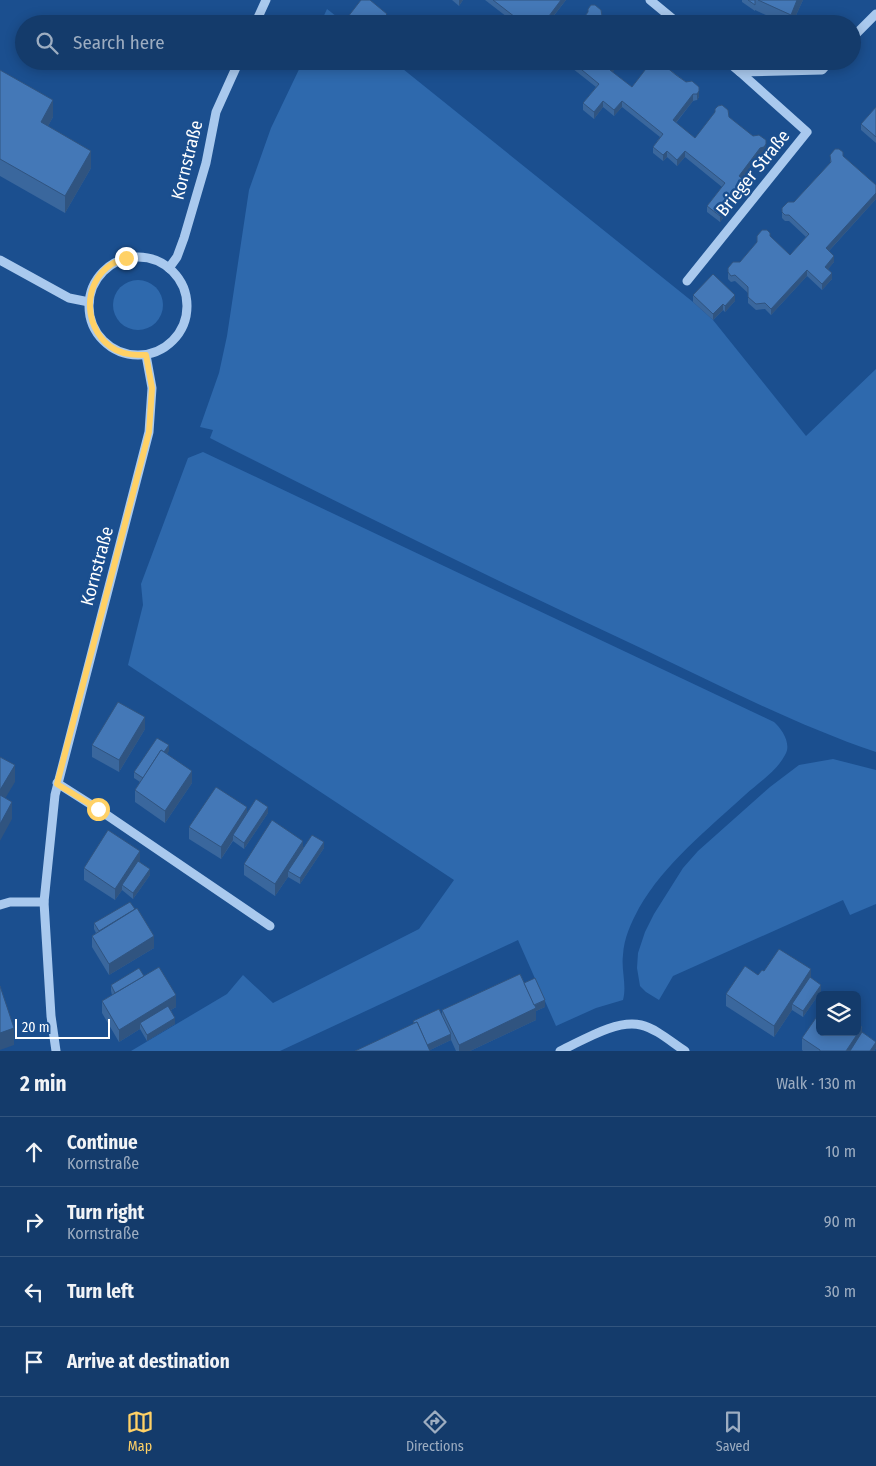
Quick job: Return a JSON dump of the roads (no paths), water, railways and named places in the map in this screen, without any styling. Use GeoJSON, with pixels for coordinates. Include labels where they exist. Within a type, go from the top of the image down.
{"type":"FeatureCollection","features":[{"type":"Feature","properties":{"kind":"street"},"geometry":{"type":"LineString","coordinates":[[259,15],[266,0]]}},
{"type":"Feature","properties":{"kind":"street"},"geometry":{"type":"LineString","coordinates":[[650,0],[669,15]]}},
{"type":"Feature","properties":{"kind":"street"},"geometry":{"type":"LineString","coordinates":[[861,29],[876,14]]}},
{"type":"Feature","properties":{"kind":"street","name":"Kornstraße"},"geometry":{"type":"LineString","coordinates":[[169,268],[177,257],[184,238],[206,163],[216,112],[235,70]]}},
{"type":"Feature","properties":{"kind":"street","name":"Brieger Straße"},"geometry":{"type":"LineString","coordinates":[[687,281],[807,132],[737,70]]}},
{"type":"Feature","properties":{"kind":"street"},"geometry":{"type":"LineString","coordinates":[[740,72],[822,70]]}},
{"type":"Feature","properties":{"kind":"street"},"geometry":{"type":"LineString","coordinates":[[141,257],[156,260],[169,268],[180,280],[186,295],[187,311],[183,326],[174,340],[162,350],[146,355],[131,355],[118,351],[105,342],[96,331],[90,317],[89,302],[93,287],[101,274],[112,264],[126,258],[141,257]]}},
{"type":"Feature","properties":{"kind":"street"},"geometry":{"type":"LineString","coordinates":[[0,260],[69,298],[89,302]]}},
{"type":"Feature","properties":{"kind":"street","name":"Kornstraße"},"geometry":{"type":"LineString","coordinates":[[56,1051],[51,1016],[44,902],[57,784],[149,432],[152,388],[146,355]]}},
{"type":"Feature","properties":{"kind":"street"},"geometry":{"type":"LineString","coordinates":[[57,784],[98,809],[270,926]]}},
{"type":"Feature","properties":{"kind":"street"},"geometry":{"type":"LineString","coordinates":[[0,905],[10,902],[44,902]]}},
{"type":"Feature","properties":{"kind":"street"},"geometry":{"type":"LineString","coordinates":[[560,1051],[615,1026],[640,1024],[655,1031],[685,1051]]}}]}
